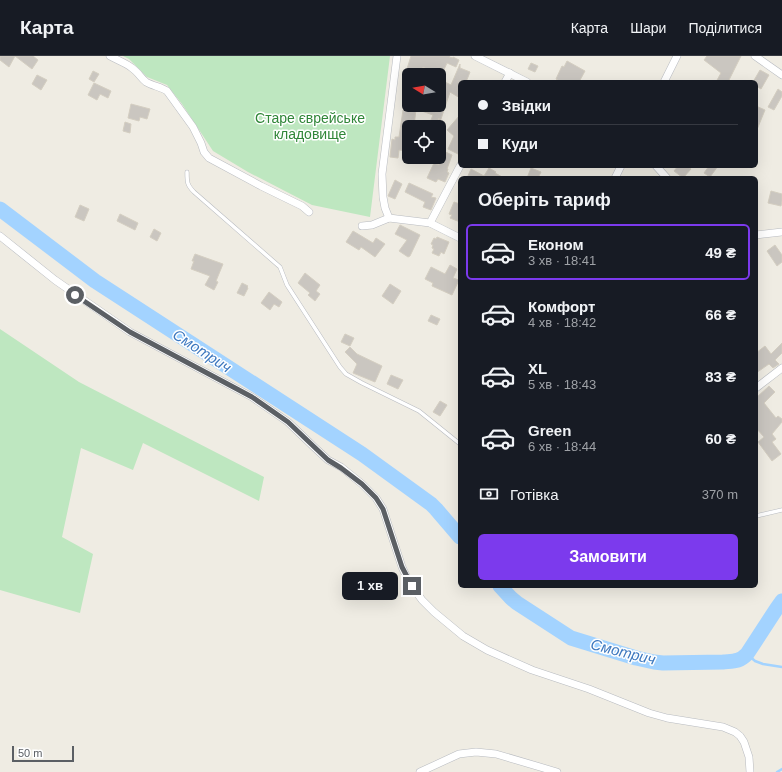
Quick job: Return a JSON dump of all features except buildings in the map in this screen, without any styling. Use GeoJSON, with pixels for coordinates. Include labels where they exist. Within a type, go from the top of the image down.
{"type":"FeatureCollection","features":[{"type":"Feature","properties":{"kind":"street"},"geometry":{"type":"LineString","coordinates":[[110,56],[129,66],[146,82],[167,91],[193,126],[204,152],[209,158],[302,206],[309,212]]}},
{"type":"Feature","properties":{"kind":"street"},"geometry":{"type":"LineString","coordinates":[[389,218],[383,197],[382,174],[397,56]]}},
{"type":"Feature","properties":{"kind":"street"},"geometry":{"type":"LineString","coordinates":[[475,56],[523,80]]}},
{"type":"Feature","properties":{"kind":"street"},"geometry":{"type":"LineString","coordinates":[[665,80],[677,56]]}},
{"type":"Feature","properties":{"kind":"street"},"geometry":{"type":"LineString","coordinates":[[755,56],[782,75]]}},
{"type":"Feature","properties":{"kind":"street"},"geometry":{"type":"LineString","coordinates":[[506,80],[510,73]]}},
{"type":"Feature","properties":{"kind":"street"},"geometry":{"type":"LineString","coordinates":[[430,223],[459,168]]}},
{"type":"Feature","properties":{"kind":"street"},"geometry":{"type":"LineString","coordinates":[[658,168],[665,176]]}},
{"type":"Feature","properties":{"kind":"street"},"geometry":{"type":"LineString","coordinates":[[362,226],[372,225],[389,218],[430,223],[458,237]]}},
{"type":"Feature","properties":{"kind":"street"},"geometry":{"type":"LineString","coordinates":[[758,235],[782,232]]}},
{"type":"Feature","properties":{"kind":"street"},"geometry":{"type":"LineString","coordinates":[[0,236],[55,280],[130,332],[252,397],[288,422],[328,460],[362,484],[376,498],[383,509],[402,567],[409,582],[422,600],[463,636],[487,650],[532,670],[589,689],[649,713],[667,718],[723,727],[735,732],[744,742],[749,757],[750,772]]}},
{"type":"Feature","properties":{"kind":"street"},"geometry":{"type":"LineString","coordinates":[[758,386],[782,368]]}},
{"type":"Feature","properties":{"kind":"street"},"geometry":{"type":"LineString","coordinates":[[420,772],[458,754],[476,752],[496,754],[557,772]]}},
{"type":"Feature","properties":{"kind":"lane"},"geometry":{"type":"LineString","coordinates":[[187,172],[187,183],[189,187],[280,267],[287,285],[346,374],[419,411],[458,442]]}},
{"type":"Feature","properties":{"kind":"lane"},"geometry":{"type":"LineString","coordinates":[[758,516],[782,510]]}},
{"type":"Feature","properties":{"kind":"green space","name":"Старе єврейське кладовище"},"geometry":{"type":"Polygon","coordinates":[[[123,56],[390,56],[370,217],[312,205],[248,172],[213,151],[182,104],[167,85],[147,77],[129,59],[123,56]]]}},
{"type":"Feature","properties":{"kind":"green space"},"geometry":{"type":"Polygon","coordinates":[[[0,329],[79,382],[264,477],[259,501],[143,443],[133,470],[81,448],[62,537],[93,554],[80,613],[0,590],[0,329]]]}},
{"type":"Feature","properties":{"kind":"waterway","name":"Смотрич"},"geometry":{"type":"LineString","coordinates":[[0,209],[95,281],[362,454],[431,504],[458,535]]}},
{"type":"Feature","properties":{"kind":"waterway","name":"Смотрич"},"geometry":{"type":"LineString","coordinates":[[502,588],[517,603],[571,638],[636,658],[663,663],[736,661],[747,654],[782,601]]}},
{"type":"Feature","properties":{"kind":"waterway"},"geometry":{"type":"LineString","coordinates":[[747,654],[755,661],[763,664],[782,667]]}},
{"type":"Feature","properties":{"kind":"waterway"},"geometry":{"type":"LineString","coordinates":[[777,772],[782,769]]}},
{"type":"Feature","properties":{"kind":"route"},"geometry":{"type":"LineString","coordinates":[[75,295],[130,332],[252,397],[288,422],[328,460],[362,484],[376,498],[383,509],[402,567],[412,586]]}}]}
